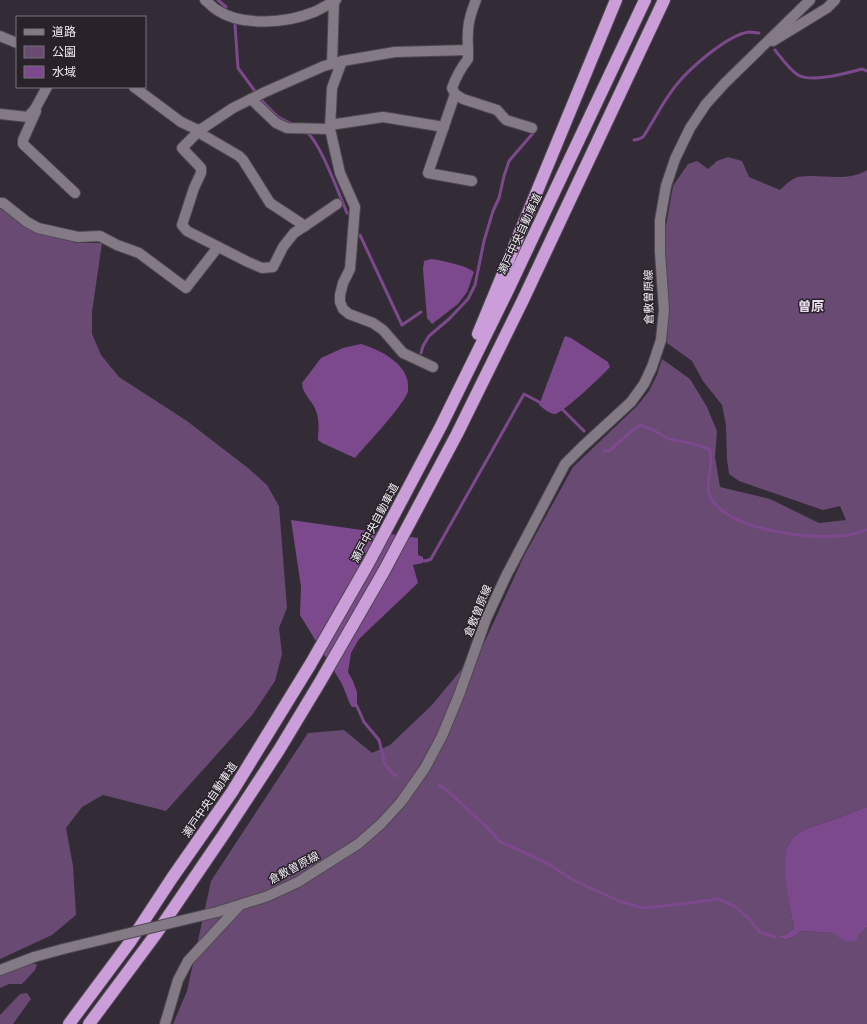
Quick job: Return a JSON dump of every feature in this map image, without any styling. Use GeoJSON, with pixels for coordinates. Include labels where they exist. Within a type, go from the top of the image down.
{"type":"FeatureCollection","features":[{"type":"Feature","properties":{"kind":"highway"},"geometry":{"type":"LineString","coordinates":[[441,426],[616,0]]}},
{"type":"Feature","properties":{"kind":"highway","name":"瀬戸中央自動車道"},"geometry":{"type":"LineString","coordinates":[[69,1024],[130,942],[172,878],[232,792],[310,665],[369,562],[441,426],[510,285],[645,0]]}},
{"type":"Feature","properties":{"kind":"highway"},"geometry":{"type":"LineString","coordinates":[[90,1024],[156,934],[224,834],[320,682],[384,571],[457,434],[522,302],[664,0]]}},
{"type":"Feature","properties":{"kind":"street"},"geometry":{"type":"LineString","coordinates":[[205,0],[216,10],[227,16],[247,20],[272,22],[294,18],[314,12],[335,0]]}},
{"type":"Feature","properties":{"kind":"street"},"geometry":{"type":"LineString","coordinates":[[332,64],[335,0]]}},
{"type":"Feature","properties":{"kind":"street"},"geometry":{"type":"LineString","coordinates":[[476,0],[469,16],[467,29],[468,59],[456,76],[452,88],[455,94],[463,99],[497,110],[506,120],[532,128]]}},
{"type":"Feature","properties":{"kind":"street","name":"倉敷曽原線"},"geometry":{"type":"LineString","coordinates":[[0,970],[34,957],[217,912],[268,896],[298,882],[358,844],[381,824],[401,802],[425,768],[442,736],[459,695],[486,619],[506,576],[565,464],[631,402],[644,384],[649,373],[661,340],[664,310],[660,252],[660,220],[666,186],[675,159],[690,128],[706,104],[725,83],[810,0]]}},
{"type":"Feature","properties":{"kind":"street","name":"倉敷曽原線"},"geometry":{"type":"LineString","coordinates":[[758,50],[810,19],[836,0]]}},
{"type":"Feature","properties":{"kind":"street"},"geometry":{"type":"LineString","coordinates":[[0,36],[16,43]]}},
{"type":"Feature","properties":{"kind":"street"},"geometry":{"type":"LineString","coordinates":[[337,204],[294,233],[289,238],[273,267],[262,268],[187,231],[182,225],[194,188],[201,173],[201,168],[182,148],[199,130],[233,108],[265,92],[342,60],[395,52],[468,50]]}},
{"type":"Feature","properties":{"kind":"street"},"geometry":{"type":"LineString","coordinates":[[342,60],[332,88],[330,127],[340,173],[355,207],[350,268],[343,283],[340,302],[343,309],[349,314],[372,323],[384,330],[403,352],[432,367]]}},
{"type":"Feature","properties":{"kind":"street"},"geometry":{"type":"LineString","coordinates":[[0,114],[28,117],[35,109],[46,88]]}},
{"type":"Feature","properties":{"kind":"street"},"geometry":{"type":"LineString","coordinates":[[135,88],[181,122],[199,130],[203,135],[244,160],[270,203],[305,226]]}},
{"type":"Feature","properties":{"kind":"street"},"geometry":{"type":"LineString","coordinates":[[455,94],[428,173],[472,181]]}},
{"type":"Feature","properties":{"kind":"street"},"geometry":{"type":"LineString","coordinates":[[252,98],[276,123],[289,128],[330,127],[383,117],[444,127]]}},
{"type":"Feature","properties":{"kind":"street"},"geometry":{"type":"LineString","coordinates":[[35,109],[36,111],[23,140],[23,144],[76,193]]}},
{"type":"Feature","properties":{"kind":"street"},"geometry":{"type":"LineString","coordinates":[[0,203],[3,203],[27,222],[38,228],[78,237],[100,236],[117,245],[139,253],[186,288],[218,247]]}},
{"type":"Feature","properties":{"kind":"street"},"geometry":{"type":"LineString","coordinates":[[164,1024],[178,980],[188,961],[240,905]]}},
{"type":"Feature","properties":{"kind":"green space"},"geometry":{"type":"Polygon","coordinates":[[[728,157],[742,161],[749,177],[780,190],[786,184],[798,177],[842,177],[859,174],[867,170],[867,808],[863,808],[805,829],[794,836],[786,849],[789,904],[794,928],[785,935],[776,937],[790,939],[801,931],[834,933],[842,940],[858,937],[867,927],[867,1024],[173,1024],[187,991],[211,881],[308,733],[344,730],[372,753],[390,745],[432,705],[485,641],[524,556],[573,467],[637,406],[649,391],[657,375],[662,359],[690,379],[707,407],[717,431],[715,457],[720,487],[770,499],[819,523],[846,520],[840,506],[823,510],[739,481],[729,474],[726,425],[722,405],[703,381],[692,361],[667,343],[668,292],[663,243],[673,186],[688,164],[697,161],[708,169],[717,161],[728,157]]]}},
{"type":"Feature","properties":{"kind":"green space"},"geometry":{"type":"Polygon","coordinates":[[[0,208],[33,231],[77,243],[102,243],[92,312],[92,334],[101,355],[119,377],[187,421],[248,468],[267,485],[279,506],[287,608],[279,628],[282,654],[275,681],[253,714],[166,811],[103,795],[82,807],[66,828],[73,866],[76,915],[52,935],[0,959],[0,208]]]}},
{"type":"Feature","properties":{"kind":"green space"},"geometry":{"type":"Polygon","coordinates":[[[30,964],[37,964],[35,970],[22,984],[9,984],[0,988],[0,975],[30,964]]]}},
{"type":"Feature","properties":{"kind":"green space"},"geometry":{"type":"Polygon","coordinates":[[[27,993],[31,999],[13,1024],[0,1024],[0,1015],[20,994],[27,993]]]}},
{"type":"Feature","properties":{"kind":"water"},"geometry":{"type":"Polygon","coordinates":[[[431,259],[447,262],[474,272],[467,292],[458,304],[432,324],[427,318],[423,269],[424,261],[431,259]]]}},
{"type":"Feature","properties":{"kind":"water"},"geometry":{"type":"Polygon","coordinates":[[[565,336],[571,338],[608,362],[610,367],[574,401],[559,412],[553,414],[539,405],[565,336]]]}},
{"type":"Feature","properties":{"kind":"water"},"geometry":{"type":"Polygon","coordinates":[[[361,344],[377,350],[400,366],[408,381],[408,390],[406,396],[394,413],[355,458],[318,440],[318,418],[315,407],[304,391],[302,383],[321,358],[343,348],[361,344]]]}},
{"type":"Feature","properties":{"kind":"water"},"geometry":{"type":"Polygon","coordinates":[[[291,520],[418,538],[418,555],[423,557],[423,563],[413,565],[418,583],[359,639],[351,653],[348,672],[357,692],[356,707],[352,707],[350,704],[342,684],[300,615],[301,587],[291,520]]]}},
{"type":"Feature","properties":{"kind":"water"},"geometry":{"type":"Polygon","coordinates":[[[863,808],[867,808],[867,927],[856,941],[849,942],[842,940],[833,933],[801,931],[789,939],[775,937],[785,935],[794,928],[785,876],[786,849],[794,836],[805,829],[863,808]]]}},
{"type":"Feature","properties":{"kind":"waterway"},"geometry":{"type":"LineString","coordinates":[[218,0],[226,7]]}},
{"type":"Feature","properties":{"kind":"waterway"},"geometry":{"type":"LineString","coordinates":[[235,25],[238,68],[263,102],[278,117],[294,125]]}},
{"type":"Feature","properties":{"kind":"waterway"},"geometry":{"type":"LineString","coordinates":[[634,140],[643,137],[673,89],[701,60],[721,45],[741,34],[749,32],[759,33]]}},
{"type":"Feature","properties":{"kind":"waterway"},"geometry":{"type":"LineString","coordinates":[[775,50],[792,70],[798,75],[804,77],[821,78],[862,69],[867,71]]}},
{"type":"Feature","properties":{"kind":"waterway"},"geometry":{"type":"LineString","coordinates":[[306,132],[317,145],[323,156],[347,213]]}},
{"type":"Feature","properties":{"kind":"waterway"},"geometry":{"type":"LineString","coordinates":[[421,353],[429,336],[449,319],[468,299],[475,285],[484,241],[493,211],[499,198],[509,161],[534,132]]}},
{"type":"Feature","properties":{"kind":"waterway"},"geometry":{"type":"LineString","coordinates":[[360,235],[402,325],[421,312]]}},
{"type":"Feature","properties":{"kind":"waterway"},"geometry":{"type":"LineString","coordinates":[[420,560],[426,561],[431,559],[524,394],[543,404]]}},
{"type":"Feature","properties":{"kind":"waterway"},"geometry":{"type":"LineString","coordinates":[[561,408],[584,431]]}},
{"type":"Feature","properties":{"kind":"waterway"},"geometry":{"type":"LineString","coordinates":[[604,451],[609,451],[641,425],[669,439],[694,444],[709,449],[711,455],[708,488],[709,494],[712,500],[723,511],[738,520],[775,531],[796,535],[851,535],[867,530]]}},
{"type":"Feature","properties":{"kind":"waterway"},"geometry":{"type":"LineString","coordinates":[[355,702],[364,722],[379,740],[385,764],[392,773],[397,776]]}},
{"type":"Feature","properties":{"kind":"waterway"},"geometry":{"type":"LineString","coordinates":[[439,786],[444,788],[487,827],[499,841],[545,862],[573,880],[619,901],[643,908],[718,899],[736,907],[760,932],[775,937]]}},
{"type":"Feature","properties":{"kind":"district","name":"曽原"},"geometry":{"type":"Point","coordinates":[811,306]}}]}
